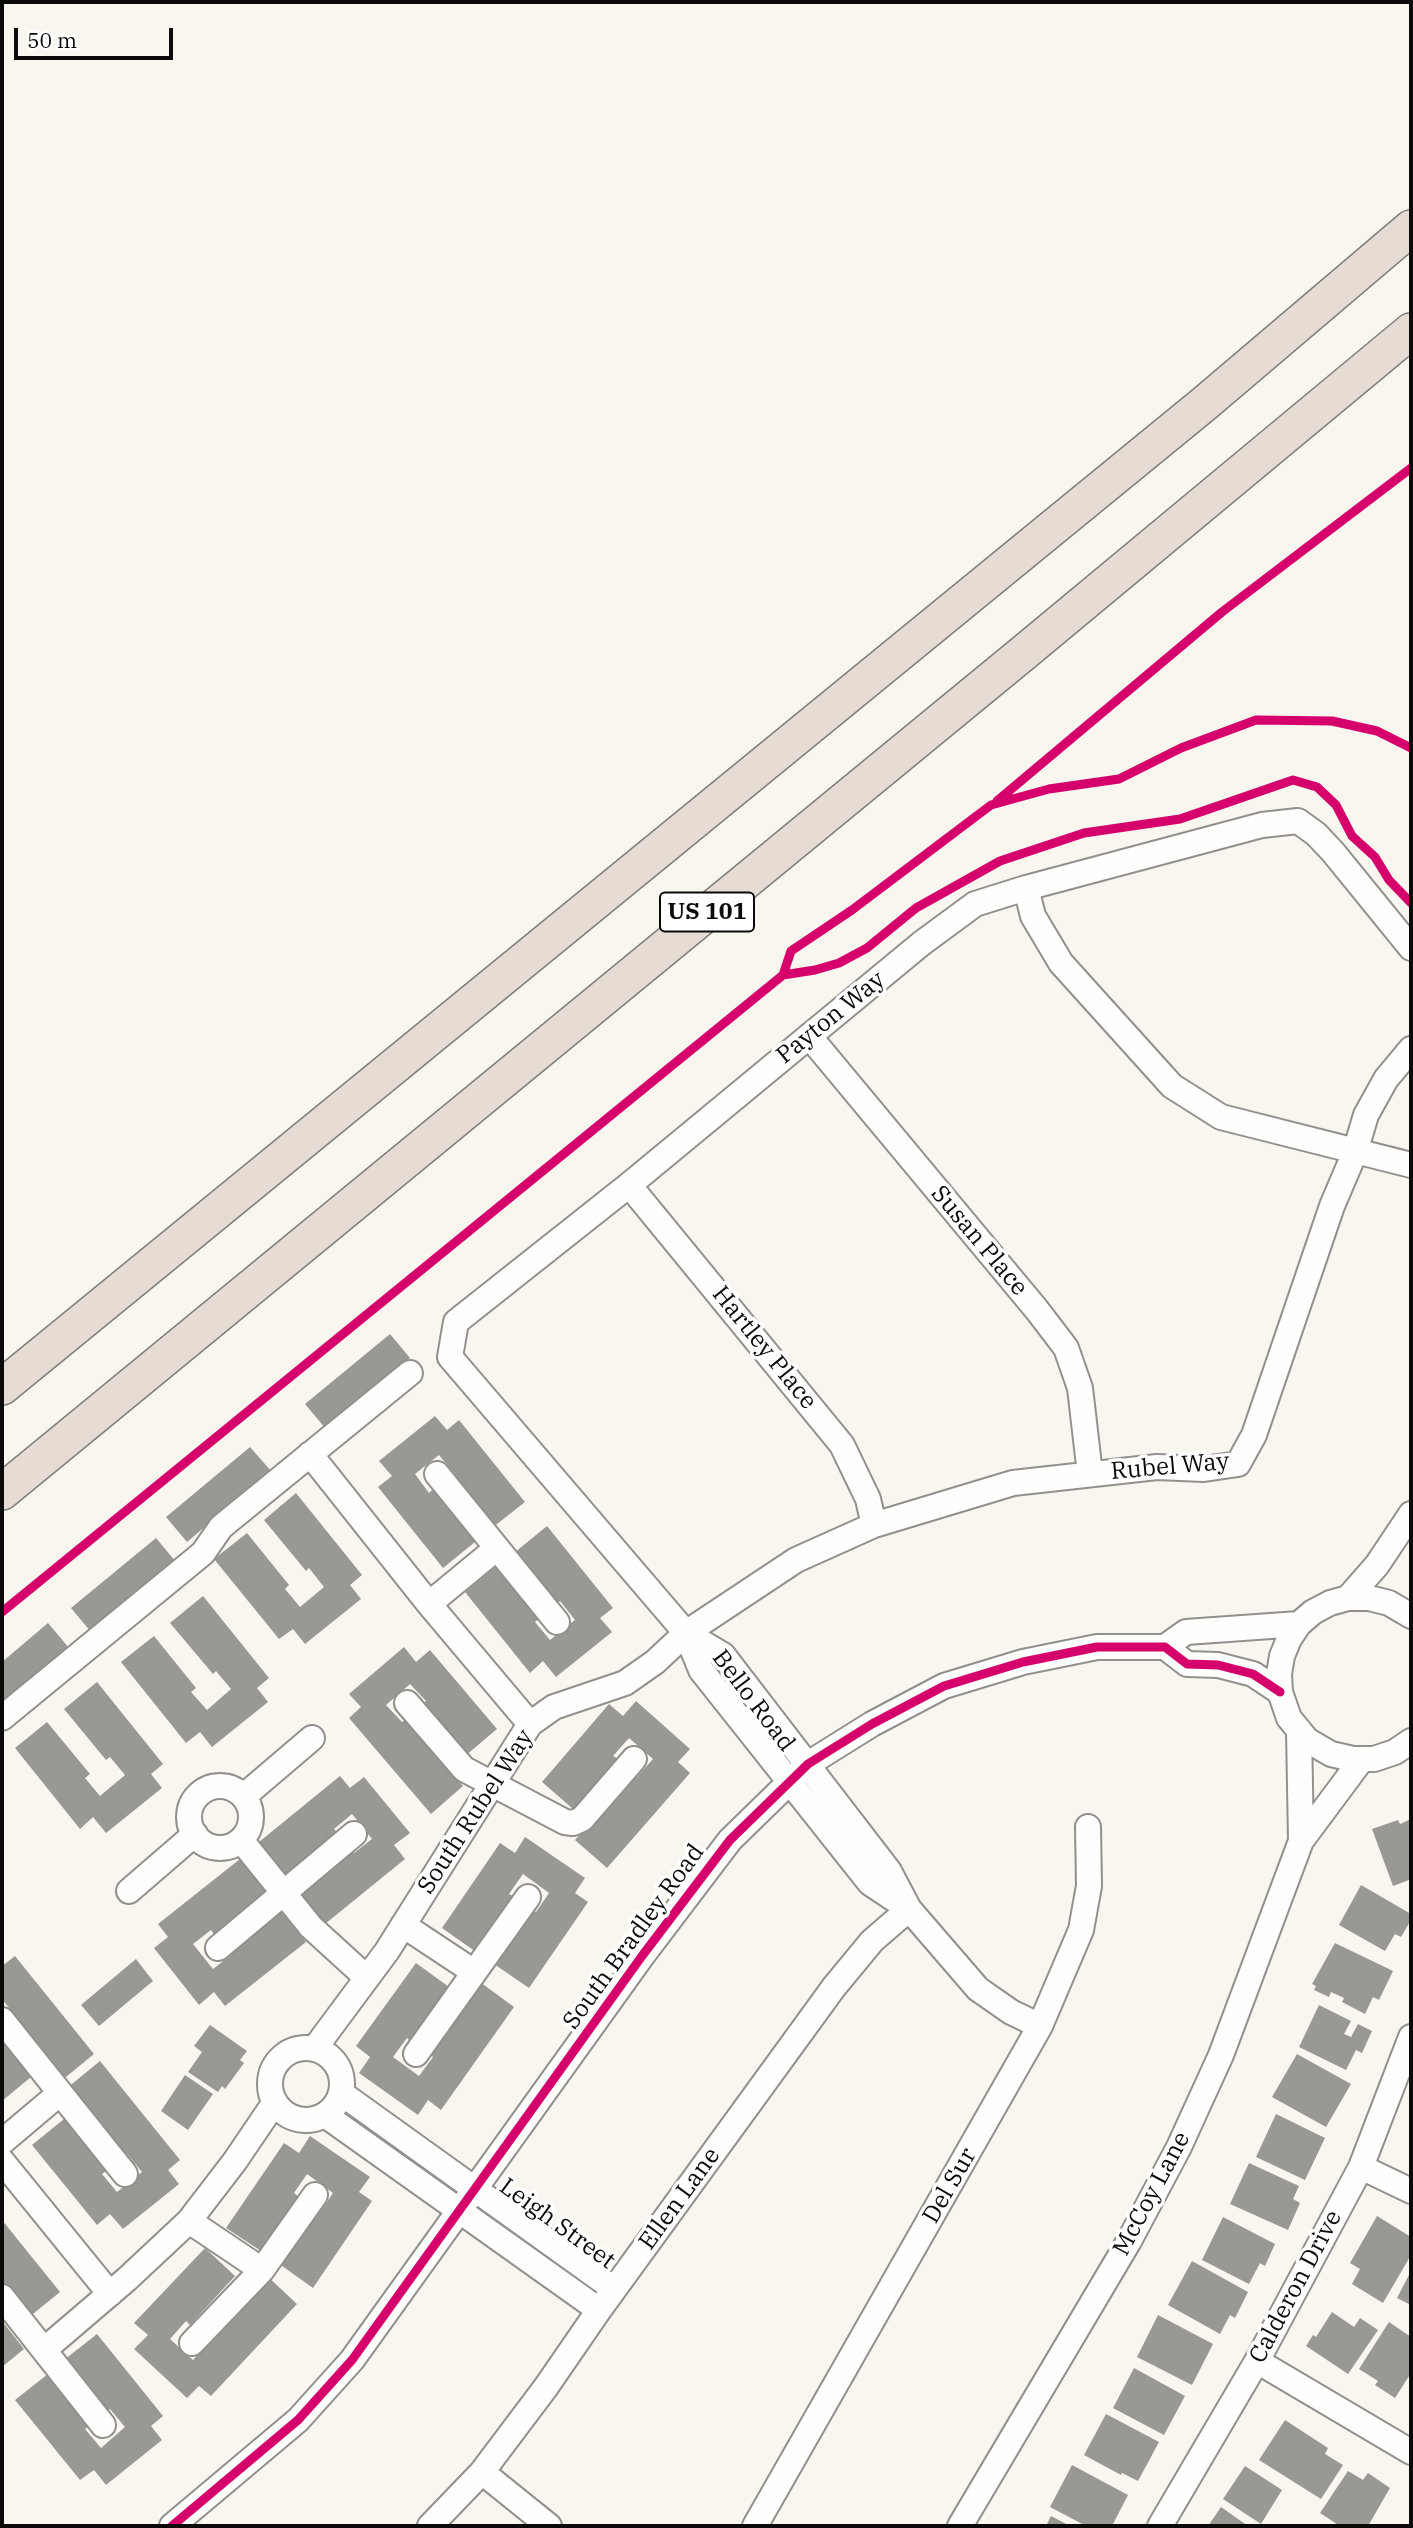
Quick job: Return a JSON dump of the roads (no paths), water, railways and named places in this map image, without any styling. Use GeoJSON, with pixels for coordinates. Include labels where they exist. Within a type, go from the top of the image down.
{"type":"FeatureCollection","features":[{"type":"Feature","properties":{"kind":"highway","name":"US 101"},"geometry":{"type":"LineString","coordinates":[[2,1387],[1204,404],[1411,228]]}},
{"type":"Feature","properties":{"kind":"highway","name":"US 101"},"geometry":{"type":"LineString","coordinates":[[2,1492],[1411,331]]}},
{"type":"Feature","properties":{"kind":"street","name":"Payton Way"},"geometry":{"type":"LineString","coordinates":[[450,1357],[456,1322],[629,1185],[922,943],[975,905],[1026,888],[1262,825],[1298,821],[1316,834],[1333,852],[1411,948]]}},
{"type":"Feature","properties":{"kind":"street"},"geometry":{"type":"LineString","coordinates":[[1026,888],[1033,916],[1061,963],[1172,1086],[1221,1117],[1411,1165]]}},
{"type":"Feature","properties":{"kind":"street","name":"Susan Place"},"geometry":{"type":"LineString","coordinates":[[808,1036],[1066,1348],[1080,1388],[1090,1474]]}},
{"type":"Feature","properties":{"kind":"street","name":"Rubel Way"},"geometry":{"type":"LineString","coordinates":[[686,1633],[796,1560],[874,1525],[1013,1483],[1157,1467],[1204,1469],[1238,1464],[1254,1435],[1366,1115],[1386,1079],[1411,1049]]}},
{"type":"Feature","properties":{"kind":"street","name":"Hartley Place"},"geometry":{"type":"LineString","coordinates":[[629,1185],[842,1445],[869,1499],[874,1525]]}},
{"type":"Feature","properties":{"kind":"street","name":"Bello Road"},"geometry":{"type":"LineString","coordinates":[[450,1357],[686,1633],[701,1670],[870,1883],[909,1909]]}},
{"type":"Feature","properties":{"kind":"street"},"geometry":{"type":"LineString","coordinates":[[2,1717],[203,1553],[221,1527],[410,1373]]}},
{"type":"Feature","properties":{"kind":"street"},"geometry":{"type":"LineString","coordinates":[[310,1454],[429,1604],[530,1724]]}},
{"type":"Feature","properties":{"kind":"street"},"geometry":{"type":"LineString","coordinates":[[437,1474],[557,1622]]}},
{"type":"Feature","properties":{"kind":"street"},"geometry":{"type":"LineString","coordinates":[[1348,1598],[1377,1565],[1411,1514]]}},
{"type":"Feature","properties":{"kind":"street"},"geometry":{"type":"LineString","coordinates":[[429,1604],[496,1548]]}},
{"type":"Feature","properties":{"kind":"street"},"geometry":{"type":"LineString","coordinates":[[1411,1616],[1389,1603],[1369,1598],[1348,1598],[1330,1603],[1299,1624],[1282,1656],[1279,1674],[1280,1692],[1289,1718],[1307,1740],[1331,1754],[1374,1759],[1395,1752],[1411,1741]]}},
{"type":"Feature","properties":{"kind":"street","name":"South Bradley Road"},"geometry":{"type":"LineString","coordinates":[[172,2526],[237,2473],[307,2410],[352,2360],[642,1956],[730,1840],[808,1764],[872,1724],[944,1686],[1023,1662],[1097,1647],[1165,1647],[1186,1632],[1299,1624]]}},
{"type":"Feature","properties":{"kind":"street","name":"Bello Road"},"geometry":{"type":"LineString","coordinates":[[686,1633],[723,1655],[889,1871],[909,1909],[978,1989],[1011,2012],[1040,2026]]}},
{"type":"Feature","properties":{"kind":"street","name":"South Rubel Way"},"geometry":{"type":"LineString","coordinates":[[315,2048],[403,1925],[530,1724],[554,1707],[625,1682],[655,1662],[686,1633]]}},
{"type":"Feature","properties":{"kind":"street"},"geometry":{"type":"LineString","coordinates":[[1165,1647],[1188,1664],[1218,1665],[1253,1674],[1280,1692]]}},
{"type":"Feature","properties":{"kind":"street"},"geometry":{"type":"LineString","coordinates":[[407,1703],[455,1762],[464,1769],[565,1822],[573,1823],[582,1819],[634,1759]]}},
{"type":"Feature","properties":{"kind":"street","name":"McCoy Lane"},"geometry":{"type":"LineString","coordinates":[[1299,1730],[1301,1841]]}},
{"type":"Feature","properties":{"kind":"street"},"geometry":{"type":"LineString","coordinates":[[244,1796],[312,1738]]}},
{"type":"Feature","properties":{"kind":"street","name":"McCoy Lane"},"geometry":{"type":"LineString","coordinates":[[960,2526],[1129,2241],[1179,2147],[1221,2055],[1301,1841],[1362,1759]]}},
{"type":"Feature","properties":{"kind":"street"},"geometry":{"type":"LineString","coordinates":[[222,1785],[234,1788],[244,1796],[250,1806],[251,1819],[241,1840],[218,1848],[206,1845],[195,1834],[189,1814],[192,1803],[200,1793],[210,1787],[222,1785]]}},
{"type":"Feature","properties":{"kind":"street","name":"Del Sur"},"geometry":{"type":"LineString","coordinates":[[755,2526],[1040,2026],[1081,1930],[1089,1886],[1088,1827]]}},
{"type":"Feature","properties":{"kind":"street"},"geometry":{"type":"LineString","coordinates":[[129,1891],[195,1834]]}},
{"type":"Feature","properties":{"kind":"street"},"geometry":{"type":"LineString","coordinates":[[218,1948],[354,1834]]}},
{"type":"Feature","properties":{"kind":"street"},"geometry":{"type":"LineString","coordinates":[[241,1840],[311,1927],[367,1978]]}},
{"type":"Feature","properties":{"kind":"street"},"geometry":{"type":"LineString","coordinates":[[416,2054],[528,1897]]}},
{"type":"Feature","properties":{"kind":"street","name":"Ellen Lane"},"geometry":{"type":"LineString","coordinates":[[430,2526],[482,2472],[546,2387],[834,1987],[872,1941],[909,1909]]}},
{"type":"Feature","properties":{"kind":"street"},"geometry":{"type":"LineString","coordinates":[[403,1925],[474,1972]]}},
{"type":"Feature","properties":{"kind":"street"},"geometry":{"type":"LineString","coordinates":[[2,2020],[125,2174]]}},
{"type":"Feature","properties":{"kind":"street","name":"Calderon Drive"},"geometry":{"type":"LineString","coordinates":[[1160,2526],[1257,2361],[1361,2167],[1411,2037]]}},
{"type":"Feature","properties":{"kind":"street"},"geometry":{"type":"LineString","coordinates":[[300,2048],[315,2048],[327,2054],[337,2065],[342,2078],[341,2093],[335,2105],[325,2115],[298,2119],[285,2113],[275,2102],[270,2089],[271,2075],[277,2062],[287,2052],[300,2048]]}},
{"type":"Feature","properties":{"kind":"street"},"geometry":{"type":"LineString","coordinates":[[2,2142],[60,2093]]}},
{"type":"Feature","properties":{"kind":"street","name":"Leigh Street"},"geometry":{"type":"LineString","coordinates":[[341,2093],[614,2289]]}},
{"type":"Feature","properties":{"kind":"street"},"geometry":{"type":"LineString","coordinates":[[44,2350],[189,2221],[235,2161],[275,2102]]}},
{"type":"Feature","properties":{"kind":"street","name":"Leigh Street"},"geometry":{"type":"LineString","coordinates":[[325,2115],[599,2310]]}},
{"type":"Feature","properties":{"kind":"street"},"geometry":{"type":"LineString","coordinates":[[2,2161],[110,2294]]}},
{"type":"Feature","properties":{"kind":"street"},"geometry":{"type":"LineString","coordinates":[[1361,2167],[1411,2191]]}},
{"type":"Feature","properties":{"kind":"street"},"geometry":{"type":"LineString","coordinates":[[192,2343],[262,2270],[315,2195]]}},
{"type":"Feature","properties":{"kind":"street"},"geometry":{"type":"LineString","coordinates":[[189,2221],[262,2270]]}},
{"type":"Feature","properties":{"kind":"street"},"geometry":{"type":"LineString","coordinates":[[2,2297],[103,2425]]}},
{"type":"Feature","properties":{"kind":"street"},"geometry":{"type":"LineString","coordinates":[[1257,2361],[1411,2452]]}},
{"type":"Feature","properties":{"kind":"street"},"geometry":{"type":"LineString","coordinates":[[482,2472],[549,2526]]}}]}
